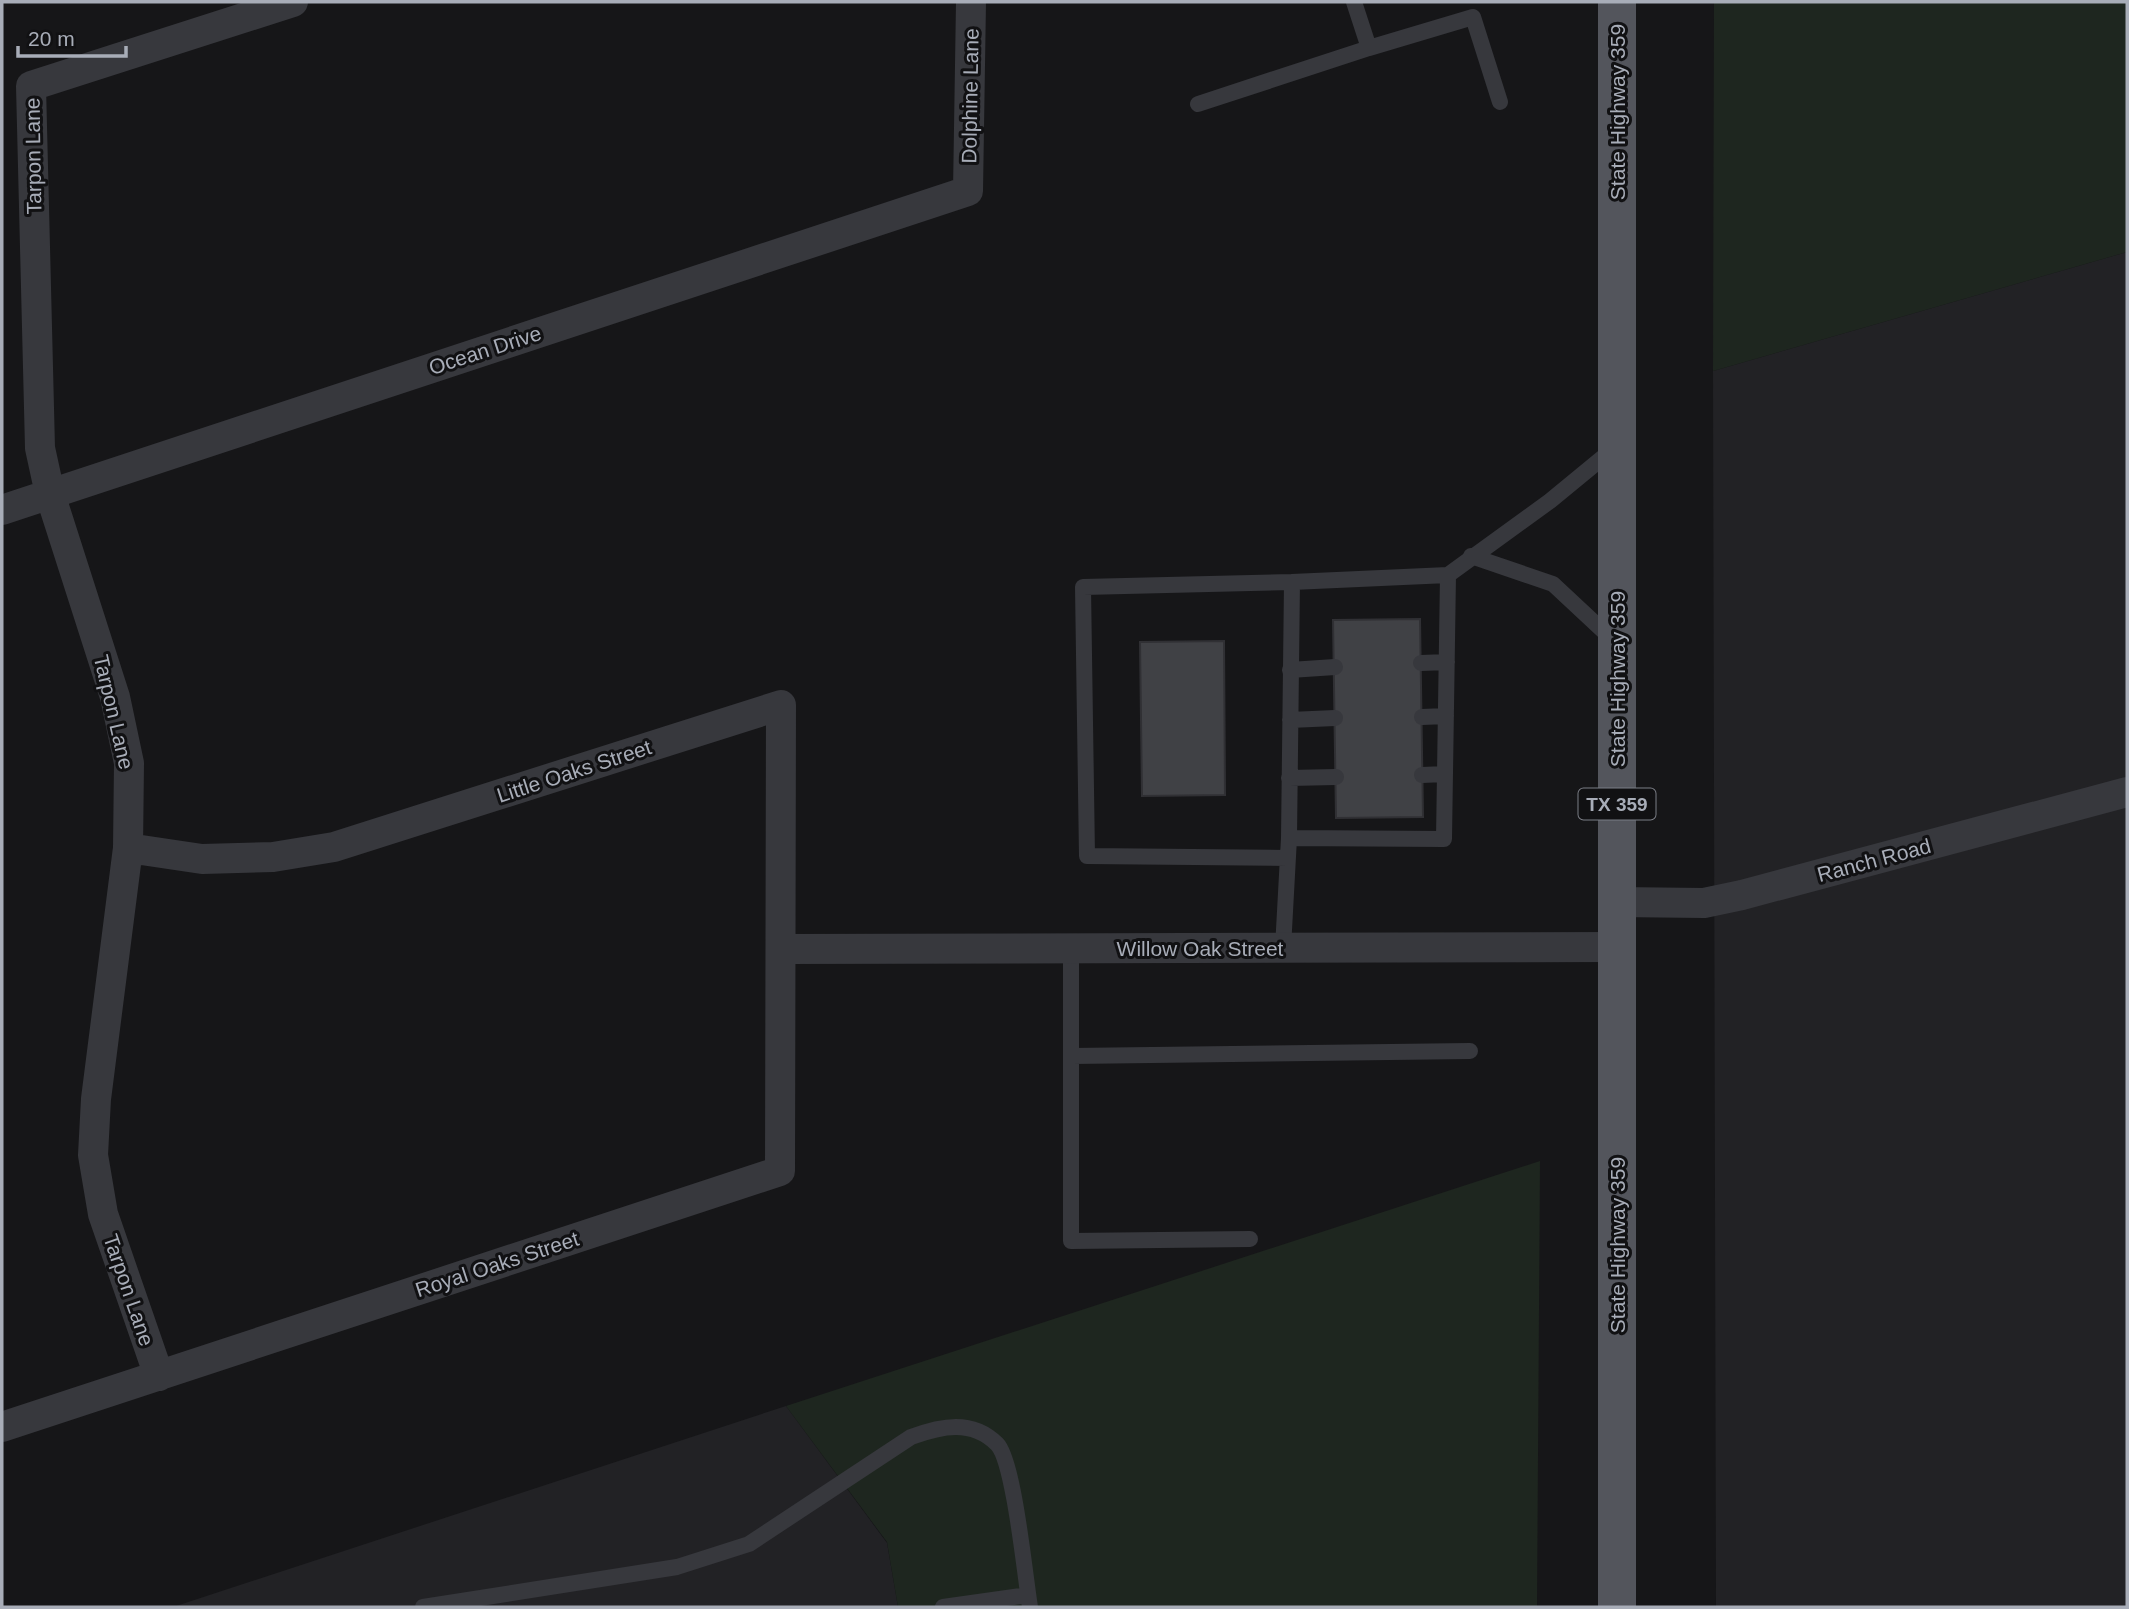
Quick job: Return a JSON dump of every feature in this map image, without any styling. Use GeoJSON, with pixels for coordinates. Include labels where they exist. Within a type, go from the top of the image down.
{"type":"FeatureCollection","features":[{"type":"Feature","properties":{"kind":"main road","name":"State Highway 359"},"geometry":{"type":"LineString","coordinates":[[1617,2],[1617,1607]]}},
{"type":"Feature","properties":{"kind":"street","name":"Tarpon Lane"},"geometry":{"type":"LineString","coordinates":[[159,1376],[103,1214],[93,1155],[96,1099],[128,848],[130,763],[115,698],[50,494],[40,448],[31,86],[293,2]]}},
{"type":"Feature","properties":{"kind":"street","name":"Dolphine Lane"},"geometry":{"type":"LineString","coordinates":[[968,191],[971,2]]}},
{"type":"Feature","properties":{"kind":"street","name":"Ocean Drive"},"geometry":{"type":"LineString","coordinates":[[2,510],[968,191]]}},
{"type":"Feature","properties":{"kind":"street","name":"Little Oaks Street"},"geometry":{"type":"LineString","coordinates":[[128,848],[202,859],[273,857],[334,847],[781,705],[782,949]]}},
{"type":"Feature","properties":{"kind":"street","name":"Ranch Road"},"geometry":{"type":"LineString","coordinates":[[1617,902],[1704,903],[1742,895],[2127,792]]}},
{"type":"Feature","properties":{"kind":"street","name":"Willow Oak Street"},"geometry":{"type":"LineString","coordinates":[[782,949],[1617,947]]}},
{"type":"Feature","properties":{"kind":"street","name":"Royal Oaks Street"},"geometry":{"type":"LineString","coordinates":[[2,1427],[780,1171],[782,949]]}},
{"type":"Feature","properties":{"kind":"lane"},"geometry":{"type":"LineString","coordinates":[[1354,2],[1369,48]]}},
{"type":"Feature","properties":{"kind":"lane"},"geometry":{"type":"LineString","coordinates":[[1198,104],[1473,17],[1500,102]]}},
{"type":"Feature","properties":{"kind":"lane"},"geometry":{"type":"LineString","coordinates":[[1287,858],[1087,856],[1083,587],[1448,575],[1550,501],[1617,446]]}},
{"type":"Feature","properties":{"kind":"lane"},"geometry":{"type":"LineString","coordinates":[[1471,556],[1553,584],[1617,643]]}},
{"type":"Feature","properties":{"kind":"lane"},"geometry":{"type":"LineString","coordinates":[[1289,838],[1444,839],[1448,575]]}},
{"type":"Feature","properties":{"kind":"lane"},"geometry":{"type":"LineString","coordinates":[[1283,948],[1289,838],[1292,582]]}},
{"type":"Feature","properties":{"kind":"lane"},"geometry":{"type":"LineString","coordinates":[[1421,663],[1447,662]]}},
{"type":"Feature","properties":{"kind":"lane"},"geometry":{"type":"LineString","coordinates":[[1290,670],[1335,667]]}},
{"type":"Feature","properties":{"kind":"lane"},"geometry":{"type":"LineString","coordinates":[[1422,717],[1446,716]]}},
{"type":"Feature","properties":{"kind":"lane"},"geometry":{"type":"LineString","coordinates":[[1290,720],[1335,718]]}},
{"type":"Feature","properties":{"kind":"lane"},"geometry":{"type":"LineString","coordinates":[[1422,775],[1445,774]]}},
{"type":"Feature","properties":{"kind":"lane"},"geometry":{"type":"LineString","coordinates":[[1289,778],[1336,777]]}},
{"type":"Feature","properties":{"kind":"lane"},"geometry":{"type":"LineString","coordinates":[[1071,948],[1071,1241],[1250,1239]]}},
{"type":"Feature","properties":{"kind":"lane"},"geometry":{"type":"LineString","coordinates":[[1072,1056],[1470,1051]]}},
{"type":"Feature","properties":{"kind":"lane"},"geometry":{"type":"LineString","coordinates":[[423,1607],[677,1567],[715,1557],[749,1544],[911,1437],[937,1427],[954,1426],[976,1430],[999,1445],[1010,1477],[1029,1601],[943,1607]]}},
{"type":"Feature","properties":{"kind":"shaded area"},"geometry":{"type":"Polygon","coordinates":[[[1714,2],[2127,2],[2127,252],[1713,371],[1714,2]]]}},
{"type":"Feature","properties":{"kind":"shaded area"},"geometry":{"type":"Polygon","coordinates":[[[2127,252],[2127,1607],[1716,1607],[1713,371],[2127,252]]]}},
{"type":"Feature","properties":{"kind":"shaded area"},"geometry":{"type":"Polygon","coordinates":[[[1540,1161],[1537,1607],[898,1607],[887,1542],[786,1406],[1540,1161]]]}},
{"type":"Feature","properties":{"kind":"shaded area"},"geometry":{"type":"Polygon","coordinates":[[[786,1406],[887,1543],[898,1607],[173,1607],[786,1406]]]}},
{"type":"Feature","properties":{"kind":"building"},"geometry":{"type":"Polygon","coordinates":[[[1420,619],[1423,817],[1336,818],[1333,620],[1420,619]]]}},
{"type":"Feature","properties":{"kind":"building"},"geometry":{"type":"Polygon","coordinates":[[[1224,641],[1225,795],[1142,796],[1140,642],[1224,641]]]}}]}
